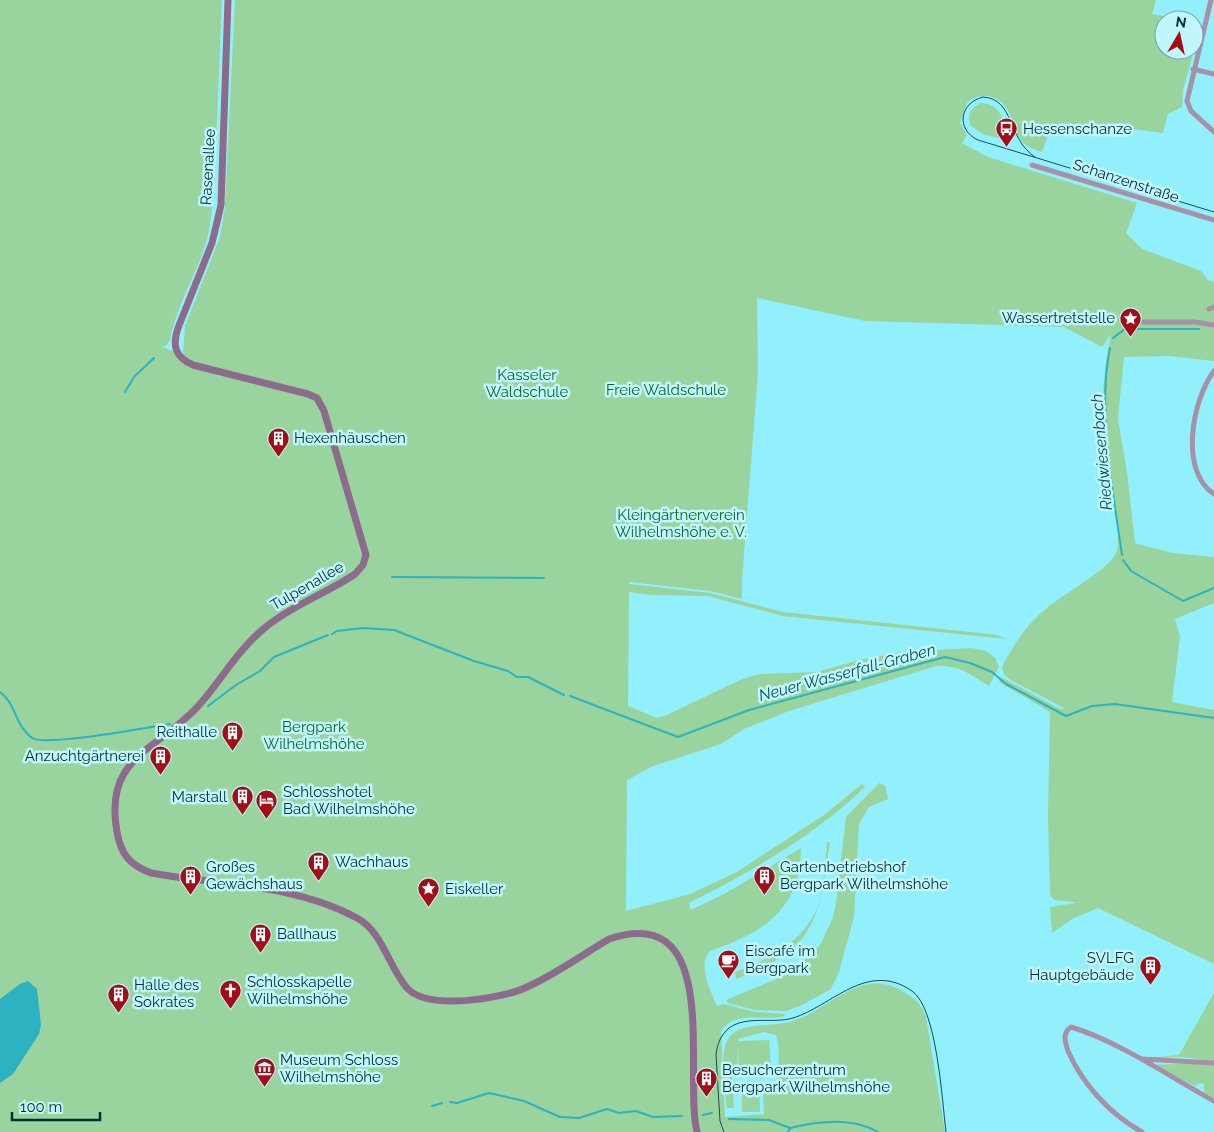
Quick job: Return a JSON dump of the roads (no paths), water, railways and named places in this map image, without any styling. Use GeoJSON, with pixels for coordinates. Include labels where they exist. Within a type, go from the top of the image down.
{"type":"FeatureCollection","features":[{"type":"Feature","properties":{"kind":"main road","name":"Rasenallee"},"geometry":{"type":"LineString","coordinates":[[178,328],[212,243],[221,206],[228,0]]}},
{"type":"Feature","properties":{"kind":"main road","name":"Tulpenallee"},"geometry":{"type":"LineString","coordinates":[[178,328],[175,346],[177,354],[184,361],[202,368],[298,391],[316,398],[324,411],[366,555],[363,565],[356,574],[283,615],[262,630],[243,649],[192,713],[128,766],[120,783],[116,799],[115,816],[119,840],[125,858],[151,873],[295,895],[351,915],[374,932],[407,987],[419,996],[434,1000],[459,1000],[517,991],[539,981],[609,939],[619,936],[648,935],[666,942],[674,948],[683,962],[691,991],[692,1096],[697,1132]]}},
{"type":"Feature","properties":{"kind":"street"},"geometry":{"type":"LineString","coordinates":[[1211,0],[1193,68],[1187,101],[1191,111],[1214,132]]}},
{"type":"Feature","properties":{"kind":"street"},"geometry":{"type":"LineString","coordinates":[[1193,68],[1214,74]]}},
{"type":"Feature","properties":{"kind":"street","name":"Schanzenstraße"},"geometry":{"type":"LineString","coordinates":[[1032,165],[1214,220]]}},
{"type":"Feature","properties":{"kind":"street"},"geometry":{"type":"LineString","coordinates":[[1143,322],[1195,322],[1214,325]]}},
{"type":"Feature","properties":{"kind":"street"},"geometry":{"type":"LineString","coordinates":[[1214,371],[1198,402],[1192,439],[1196,467],[1202,480],[1214,494]]}},
{"type":"Feature","properties":{"kind":"street"},"geometry":{"type":"LineString","coordinates":[[1142,1132],[1109,1108],[1080,1074],[1066,1045],[1064,1036],[1066,1030],[1071,1028],[1077,1029],[1139,1059],[1214,1101]]}},
{"type":"Feature","properties":{"kind":"street"},"geometry":{"type":"LineString","coordinates":[[1139,1059],[1214,1063]]}},
{"type":"Feature","properties":{"kind":"water"},"geometry":{"type":"Polygon","coordinates":[[[28,981],[37,989],[41,1025],[39,1034],[13,1074],[0,1083],[0,999],[20,984],[28,981]]]}},
{"type":"Feature","properties":{"kind":"waterway","name":"Riedwiesenbach"},"geometry":{"type":"LineString","coordinates":[[1113,338],[1125,329],[1199,329]]}},
{"type":"Feature","properties":{"kind":"waterway","name":"Riedwiesenbach"},"geometry":{"type":"LineString","coordinates":[[1110,348],[1106,372],[1106,424],[1111,478],[1122,555]]}},
{"type":"Feature","properties":{"kind":"waterway"},"geometry":{"type":"LineString","coordinates":[[125,392],[134,377],[154,358]]}},
{"type":"Feature","properties":{"kind":"waterway","name":"Riedwiesenbach"},"geometry":{"type":"LineString","coordinates":[[1123,560],[1131,571],[1183,601],[1214,588]]}},
{"type":"Feature","properties":{"kind":"waterway"},"geometry":{"type":"LineString","coordinates":[[392,577],[544,578]]}},
{"type":"Feature","properties":{"kind":"waterway","name":"Neuer Wasserfall-Graben"},"geometry":{"type":"LineString","coordinates":[[332,634],[337,631],[363,628],[394,630],[474,661],[508,671],[517,677],[528,677],[564,695]]}},
{"type":"Feature","properties":{"kind":"waterway","name":"Neuer Wasserfall-Graben"},"geometry":{"type":"LineString","coordinates":[[208,706],[236,685],[260,671],[274,657],[328,635]]}},
{"type":"Feature","properties":{"kind":"waterway","name":"Neuer Wasserfall-Graben"},"geometry":{"type":"LineString","coordinates":[[570,696],[678,737],[749,710],[945,657],[970,663],[992,672],[1006,684],[1066,716],[1092,706],[1115,704],[1214,718]]}},
{"type":"Feature","properties":{"kind":"waterway"},"geometry":{"type":"LineString","coordinates":[[0,692],[9,702],[26,733],[32,738],[41,740],[76,738],[170,724]]}},
{"type":"Feature","properties":{"kind":"waterway"},"geometry":{"type":"LineString","coordinates":[[450,1102],[457,1103],[489,1093],[524,1101],[560,1117],[579,1118],[607,1109],[619,1113],[636,1111],[653,1117],[682,1116]]}},
{"type":"Feature","properties":{"kind":"waterway"},"geometry":{"type":"LineString","coordinates":[[432,1106],[442,1103]]}},
{"type":"Feature","properties":{"kind":"waterway"},"geometry":{"type":"LineString","coordinates":[[703,1115],[712,1113]]}},
{"type":"Feature","properties":{"kind":"waterway"},"geometry":{"type":"LineString","coordinates":[[729,1119],[769,1120],[790,1128]]}},
{"type":"Feature","properties":{"kind":"waterway"},"geometry":{"type":"LineString","coordinates":[[788,1132],[790,1128],[824,1122],[857,1124],[878,1132]]}},
{"type":"Feature","properties":{"kind":"tram line"},"geometry":{"type":"LineString","coordinates":[[1035,157],[1020,140],[1001,105],[993,99],[983,97],[969,105],[963,117],[964,124],[971,136],[978,140],[1214,212]]}},
{"type":"Feature","properties":{"kind":"tram line"},"geometry":{"type":"LineString","coordinates":[[724,1132],[720,1121],[716,1055],[720,1040],[729,1028],[744,1022],[793,1018],[850,988],[880,980],[896,983],[912,991],[920,1001],[927,1016],[937,1056],[946,1132]]}},
{"type":"Feature","properties":{"kind":"place","name":"Hessenschanze"},"geometry":{"type":"Point","coordinates":[1007,148]}},
{"type":"Feature","properties":{"kind":"place","name":"Wassertretstelle"},"geometry":{"type":"Point","coordinates":[1131,337]}},
{"type":"Feature","properties":{"kind":"place","name":"Hexenhäuschen"},"geometry":{"type":"Point","coordinates":[278,457]}},
{"type":"Feature","properties":{"kind":"place","name":"Reithalle"},"geometry":{"type":"Point","coordinates":[233,751]}},
{"type":"Feature","properties":{"kind":"place","name":"Anzuchtgärtnerei"},"geometry":{"type":"Point","coordinates":[160,775]}},
{"type":"Feature","properties":{"kind":"place","name":"Marstall"},"geometry":{"type":"Point","coordinates":[243,816]}},
{"type":"Feature","properties":{"kind":"place","name":"Schlosshotel Bad Wilhelmshöhe"},"geometry":{"type":"Point","coordinates":[267,820]}},
{"type":"Feature","properties":{"kind":"place","name":"Wachhaus"},"geometry":{"type":"Point","coordinates":[319,881]}},
{"type":"Feature","properties":{"kind":"place","name":"Großes Gewächshaus"},"geometry":{"type":"Point","coordinates":[190,895]}},
{"type":"Feature","properties":{"kind":"place","name":"Gartenbetriebshof Bergpark Wilhelmshöhe"},"geometry":{"type":"Point","coordinates":[764,895]}},
{"type":"Feature","properties":{"kind":"place","name":"Eiskeller"},"geometry":{"type":"Point","coordinates":[429,908]}},
{"type":"Feature","properties":{"kind":"place","name":"Ballhaus"},"geometry":{"type":"Point","coordinates":[261,953]}},
{"type":"Feature","properties":{"kind":"place","name":"Eiscafé im Bergpark"},"geometry":{"type":"Point","coordinates":[729,979]}},
{"type":"Feature","properties":{"kind":"place","name":"SVLFG Hauptgebäude"},"geometry":{"type":"Point","coordinates":[1150,986]}},
{"type":"Feature","properties":{"kind":"place","name":"Schlosskapelle Wilhelmshöhe"},"geometry":{"type":"Point","coordinates":[231,1010]}},
{"type":"Feature","properties":{"kind":"place","name":"Halle des Sokrates"},"geometry":{"type":"Point","coordinates":[118,1013]}},
{"type":"Feature","properties":{"kind":"place","name":"Museum Schloss Wilhelmshöhe"},"geometry":{"type":"Point","coordinates":[264,1088]}},
{"type":"Feature","properties":{"kind":"place","name":"Besucherzentrum Bergpark Wilhelmshöhe"},"geometry":{"type":"Point","coordinates":[706,1098]}},
{"type":"Feature","properties":{"kind":"park label","name":"Kasseler Waldschule"},"geometry":{"type":"Point","coordinates":[527,384]}},
{"type":"Feature","properties":{"kind":"park label","name":"Freie Waldschule"},"geometry":{"type":"Point","coordinates":[666,390]}},
{"type":"Feature","properties":{"kind":"park label","name":"Kleingärtnerverein Wilhelmshöhe e. V."},"geometry":{"type":"Point","coordinates":[681,524]}},
{"type":"Feature","properties":{"kind":"park label","name":"Bergpark Wilhelmshöhe"},"geometry":{"type":"Point","coordinates":[314,736]}}]}
